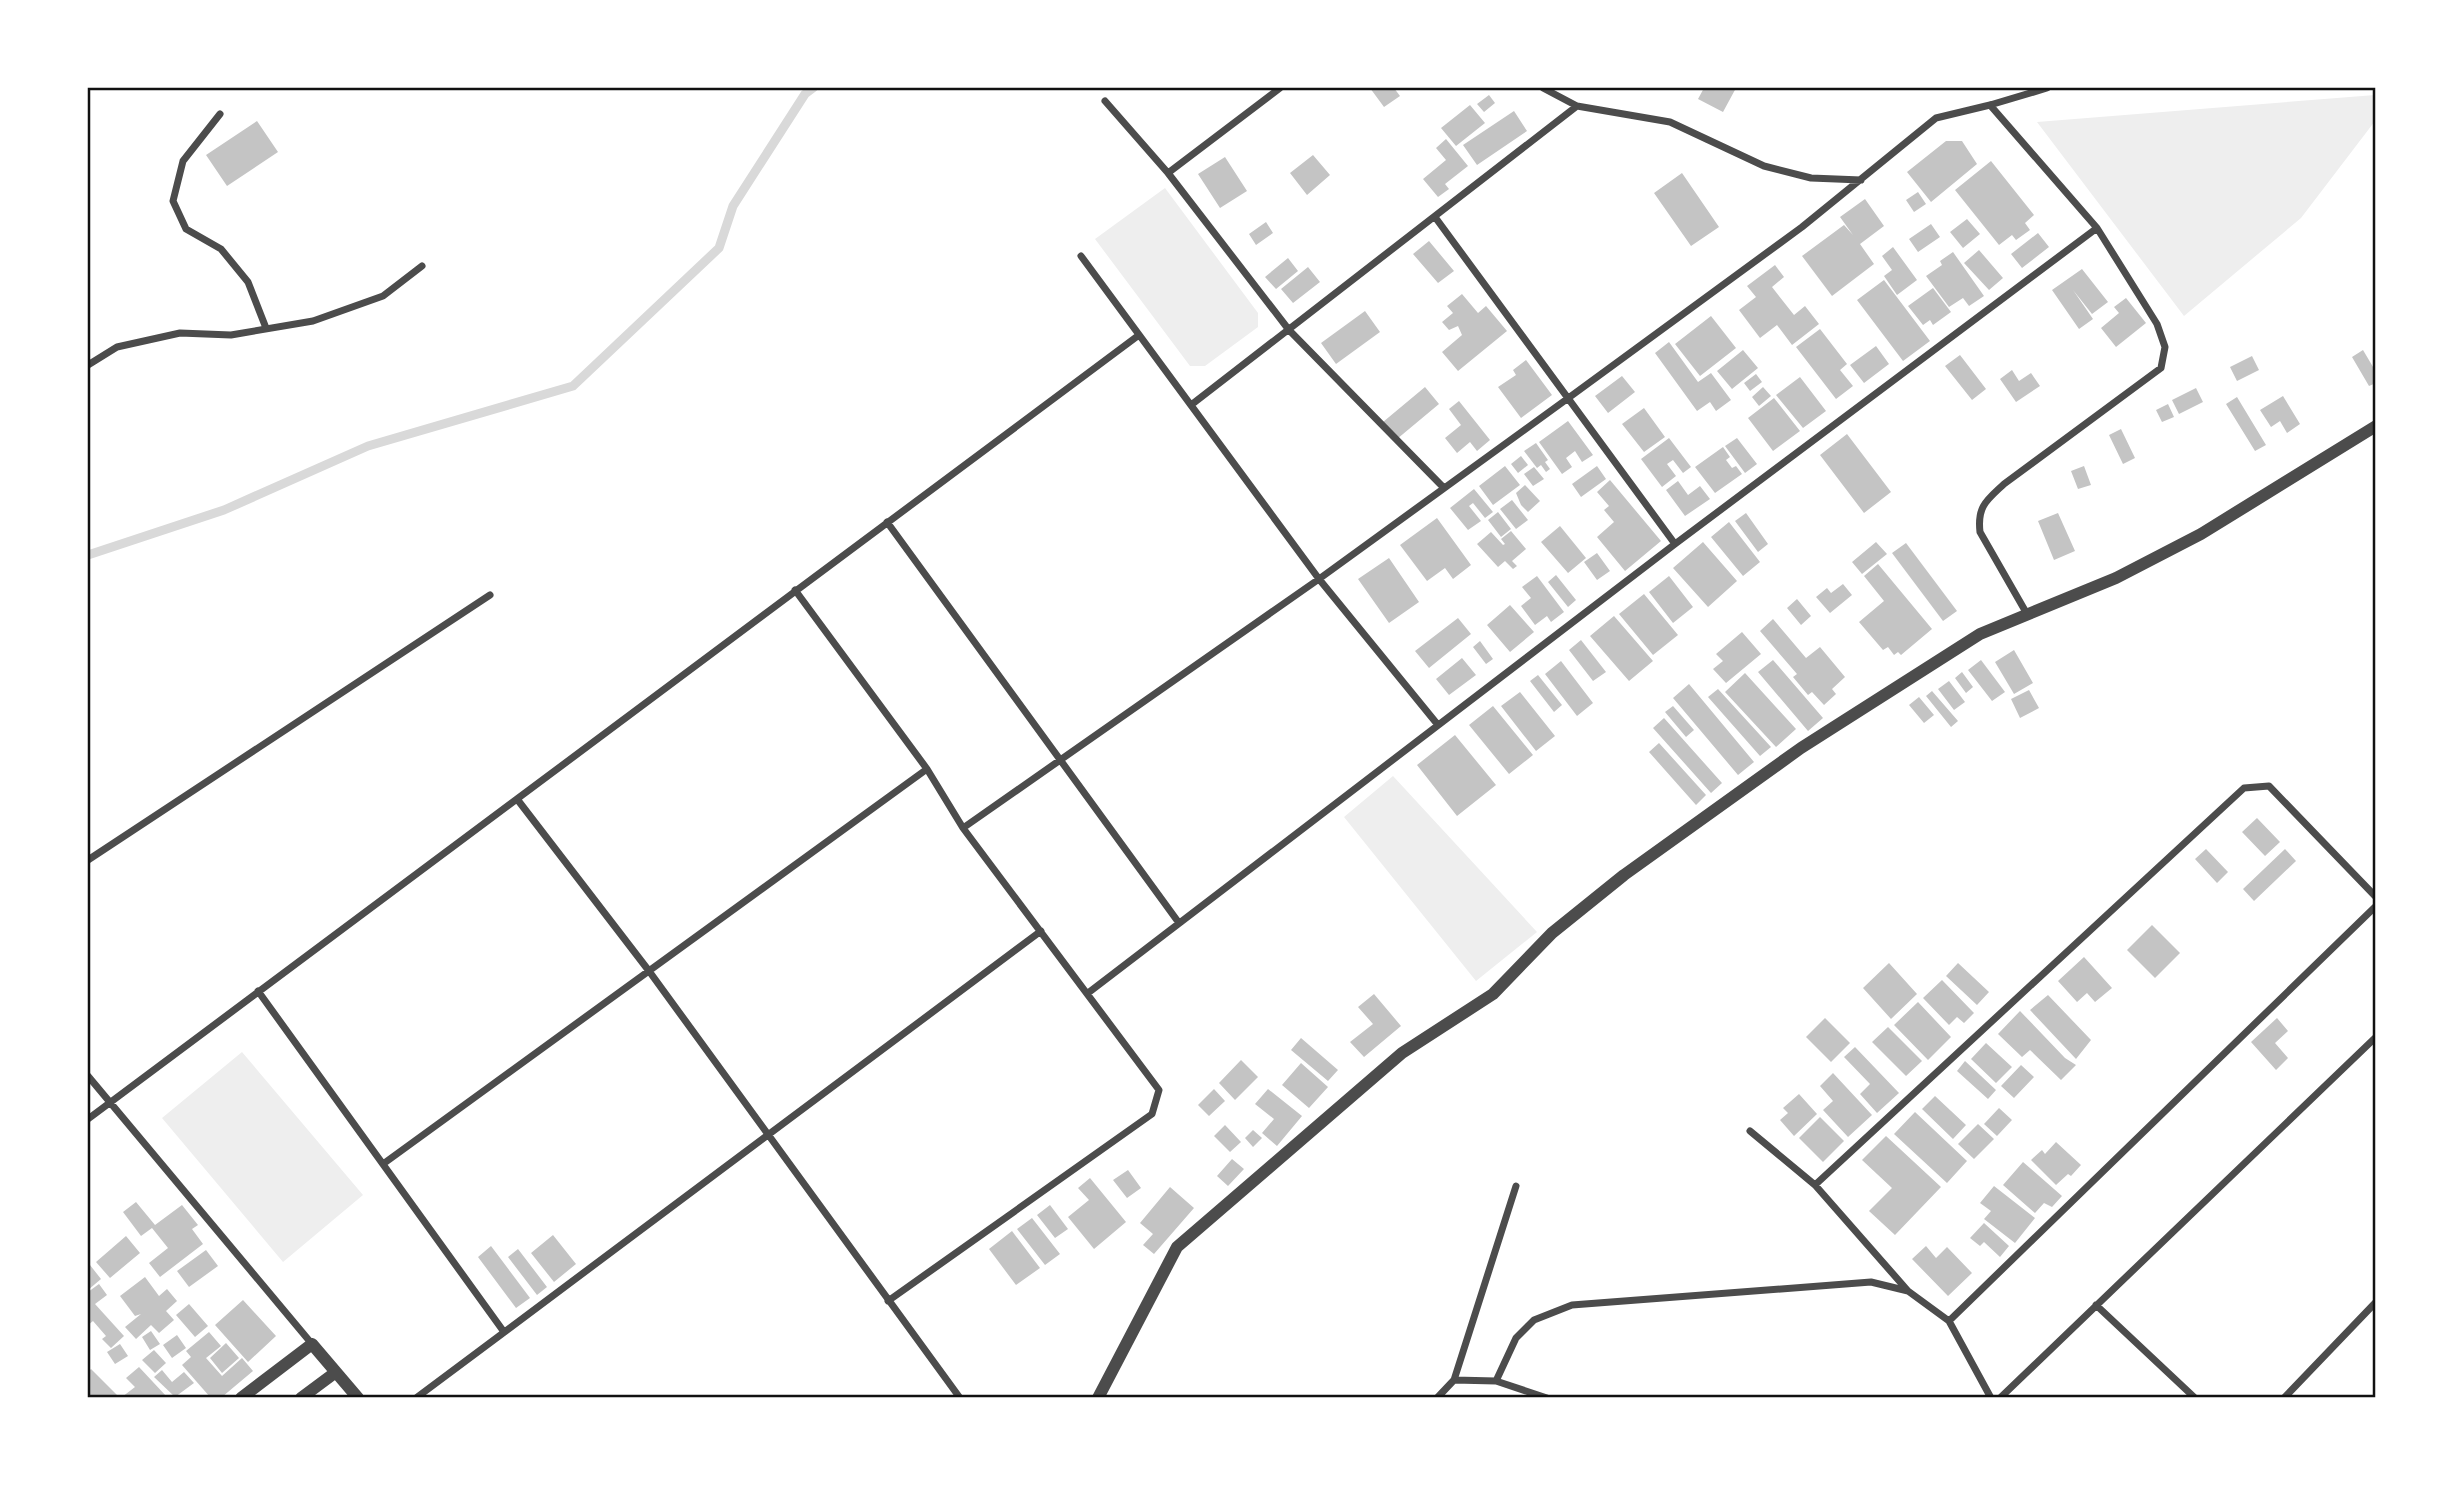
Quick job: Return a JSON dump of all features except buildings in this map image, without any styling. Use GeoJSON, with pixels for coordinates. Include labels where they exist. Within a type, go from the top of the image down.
{"type":"FeatureCollection","features":[{"type":"Feature","properties":{"kind":"street"},"geometry":{"type":"LineString","coordinates":[[1168,173],[1280,88]]}},
{"type":"Feature","properties":{"kind":"street"},"geometry":{"type":"LineString","coordinates":[[1543,88],[1577,106],[1670,122],[1765,166],[1811,178],[1861,180]]}},
{"type":"Feature","properties":{"kind":"street"},"geometry":{"type":"LineString","coordinates":[[963,828],[1319,579],[1802,227],[1937,118],[2047,88]]}},
{"type":"Feature","properties":{"kind":"street"},"geometry":{"type":"LineString","coordinates":[[1105,101],[1168,173],[1289,330],[1443,487]]}},
{"type":"Feature","properties":{"kind":"street"},"geometry":{"type":"LineString","coordinates":[[1990,105],[2097,228],[2157,324],[2165,346],[2161,368],[2004,484],[1983,503],[1979,520],[1980,532],[2027,614]]}},
{"type":"Feature","properties":{"kind":"street"},"geometry":{"type":"LineString","coordinates":[[1191,405],[1577,106]]}},
{"type":"Feature","properties":{"kind":"street"},"geometry":{"type":"LineString","coordinates":[[220,114],[183,160],[173,201],[186,229],[221,249],[248,282],[266,328]]}},
{"type":"Feature","properties":{"kind":"street"},"geometry":{"type":"LineString","coordinates":[[1435,217],[1675,544]]}},
{"type":"Feature","properties":{"kind":"street"},"geometry":{"type":"LineString","coordinates":[[1088,993],[1675,544],[2097,228]]}},
{"type":"Feature","properties":{"kind":"street"},"geometry":{"type":"LineString","coordinates":[[1081,256],[1319,579],[1438,725]]}},
{"type":"Feature","properties":{"kind":"street"},"geometry":{"type":"LineString","coordinates":[[88,365],[117,346],[180,333],[231,335],[313,321],[383,296],[422,266]]}},
{"type":"Feature","properties":{"kind":"street"},"geometry":{"type":"LineString","coordinates":[[88,1119],[1139,335]]}},
{"type":"Feature","properties":{"kind":"street"},"geometry":{"type":"LineString","coordinates":[[1098,1395],[1177,1247],[1402,1053],[1493,994],[1552,933],[1614,883],[1801,748],[1980,634],[2116,578],[2201,534],[2375,426]]}},
{"type":"Feature","properties":{"kind":"street"},"geometry":{"type":"LineString","coordinates":[[887,522],[1179,923]]}},
{"type":"Feature","properties":{"kind":"street"},"geometry":{"type":"LineString","coordinates":[[795,590],[927,769],[963,828],[1159,1090],[1152,1114],[888,1301]]}},
{"type":"Feature","properties":{"kind":"street"},"geometry":{"type":"LineString","coordinates":[[88,860],[489,595]]}},
{"type":"Feature","properties":{"kind":"street"},"geometry":{"type":"LineString","coordinates":[[383,1164],[927,769]]}},
{"type":"Feature","properties":{"kind":"street"},"geometry":{"type":"LineString","coordinates":[[1815,1185],[2244,788],[2269,786],[2375,897]]}},
{"type":"Feature","properties":{"kind":"street"},"geometry":{"type":"LineString","coordinates":[[517,799],[649,971],[960,1398]]}},
{"type":"Feature","properties":{"kind":"street"},"geometry":{"type":"LineString","coordinates":[[1949,1321],[2375,906]]}},
{"type":"Feature","properties":{"kind":"street"},"geometry":{"type":"LineString","coordinates":[[416,1398],[1041,931]]}},
{"type":"Feature","properties":{"kind":"street"},"geometry":{"type":"LineString","coordinates":[[258,991],[504,1332]]}},
{"type":"Feature","properties":{"kind":"street"},"geometry":{"type":"LineString","coordinates":[[2000,1398],[2375,1037]]}},
{"type":"Feature","properties":{"kind":"street"},"geometry":{"type":"LineString","coordinates":[[88,1076],[358,1398]]}},
{"type":"Feature","properties":{"kind":"street"},"geometry":{"type":"LineString","coordinates":[[1750,1131],[1815,1185],[1909,1291],[1949,1321],[1991,1398]]}},
{"type":"Feature","properties":{"kind":"street"},"geometry":{"type":"LineString","coordinates":[[1437,1398],[1454,1380],[1516,1186]]}},
{"type":"Feature","properties":{"kind":"street"},"geometry":{"type":"LineString","coordinates":[[1496,1381],[1516,1338],[1534,1320],[1572,1305],[1871,1282],[1909,1291]]}},
{"type":"Feature","properties":{"kind":"street"},"geometry":{"type":"LineString","coordinates":[[2284,1398],[2375,1302]]}},
{"type":"Feature","properties":{"kind":"street"},"geometry":{"type":"LineString","coordinates":[[2096,1305],[2195,1398]]}},
{"type":"Feature","properties":{"kind":"street"},"geometry":{"type":"LineString","coordinates":[[241,1398],[312,1344]]}},
{"type":"Feature","properties":{"kind":"street"},"geometry":{"type":"LineString","coordinates":[[301,1398],[336,1372]]}},
{"type":"Feature","properties":{"kind":"street"},"geometry":{"type":"LineString","coordinates":[[1454,1380],[1496,1381],[1547,1398]]}},
{"type":"Feature","properties":{"kind":"shaded area"},"geometry":{"type":"Polygon","coordinates":[[[2375,95],[2375,121],[2301,218],[2184,316],[2037,122],[2375,95]]]}},
{"type":"Feature","properties":{"kind":"shaded area"},"geometry":{"type":"Polygon","coordinates":[[[1165,188],[1258,313],[1258,327],[1205,366],[1190,366],[1095,239],[1165,188]]]}},
{"type":"Feature","properties":{"kind":"shaded area"},"geometry":{"type":"Polygon","coordinates":[[[1393,776],[1537,932],[1476,981],[1344,817],[1393,776]]]}},
{"type":"Feature","properties":{"kind":"shaded area"},"geometry":{"type":"Polygon","coordinates":[[[242,1052],[363,1195],[283,1262],[162,1118],[242,1052]]]}},
{"type":"Feature","properties":{"kind":"waterway"},"geometry":{"type":"LineString","coordinates":[[88,555],[224,510],[368,446],[573,386],[719,248],[733,206],[805,94],[813,88]]}}]}
